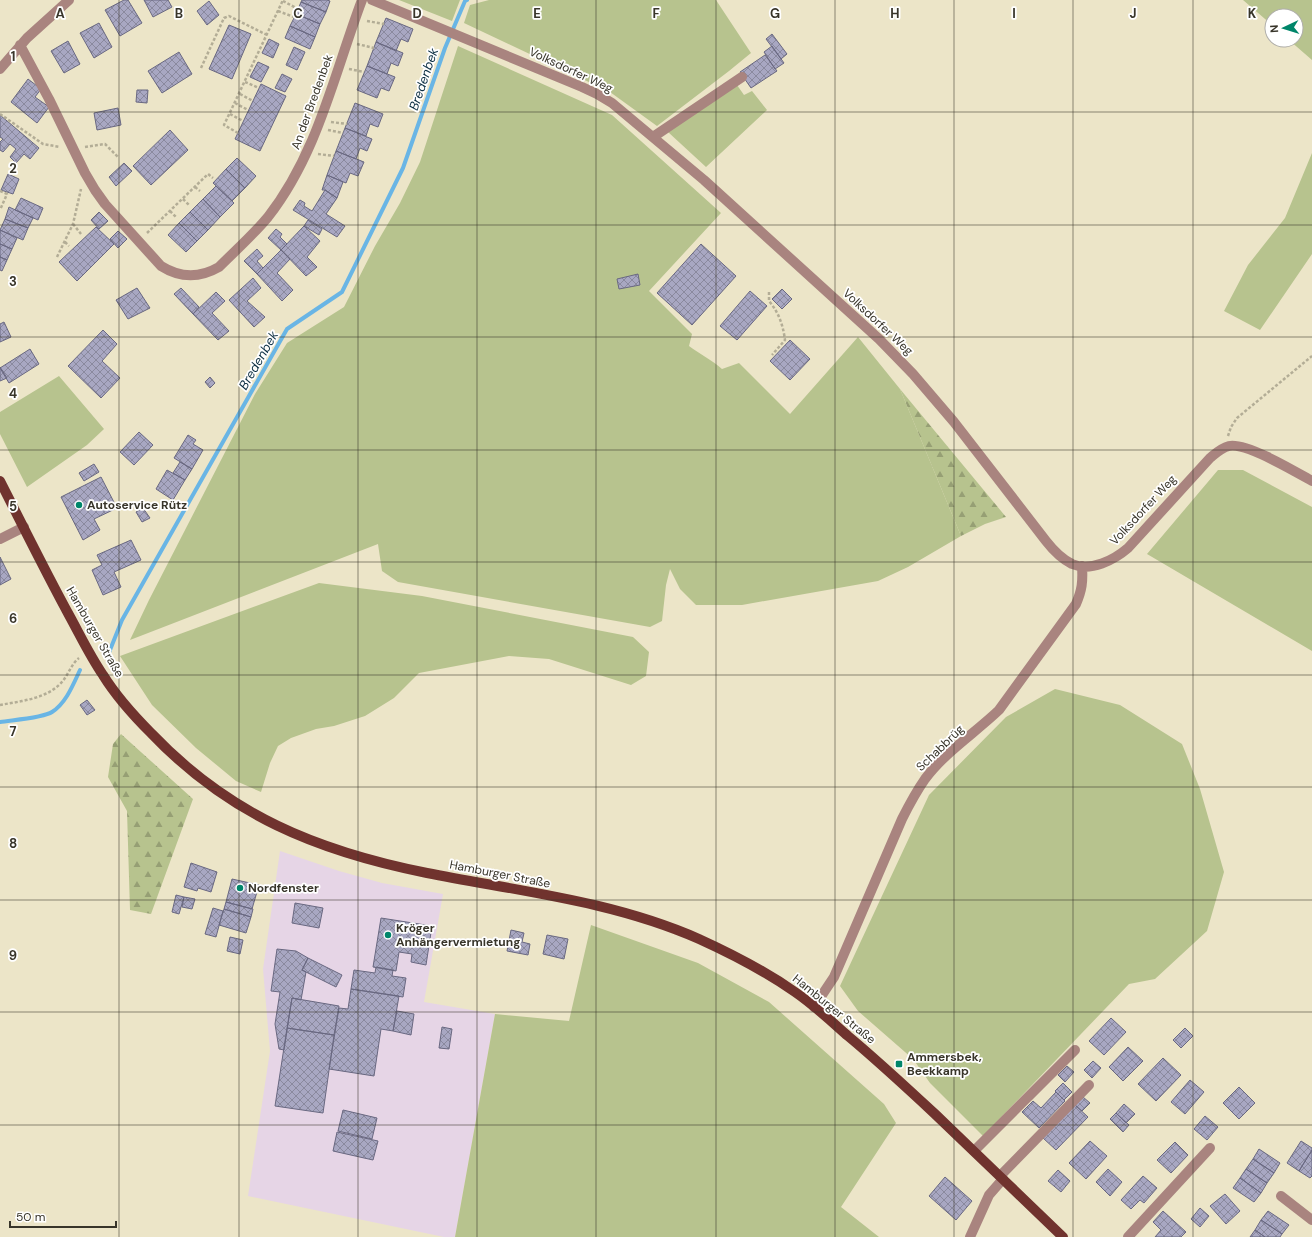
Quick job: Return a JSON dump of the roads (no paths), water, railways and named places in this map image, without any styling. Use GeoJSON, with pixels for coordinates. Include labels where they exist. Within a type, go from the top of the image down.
{"type":"FeatureCollection","features":[{"type":"Feature","properties":{"kind":"main road","name":"Hamburger Straße"},"geometry":{"type":"LineString","coordinates":[[0,481],[88,652],[100,671],[140,722],[183,764],[227,798],[274,825],[325,846],[380,862],[422,872],[590,904],[625,913],[700,940],[738,958],[781,984],[814,1007],[892,1073],[1063,1237]]}},
{"type":"Feature","properties":{"kind":"street"},"geometry":{"type":"LineString","coordinates":[[0,69],[20,45],[69,0]]}},
{"type":"Feature","properties":{"kind":"street","name":"An der Bredenbek"},"geometry":{"type":"LineString","coordinates":[[20,45],[85,174],[105,204],[138,242],[162,266],[170,271],[188,276],[200,275],[210,273],[219,267],[267,218],[290,185],[308,152],[319,124],[362,0]]}},
{"type":"Feature","properties":{"kind":"street","name":"Volksdorfer Weg"},"geometry":{"type":"LineString","coordinates":[[372,0],[445,29],[597,94],[612,103],[704,180],[879,339],[913,374],[954,422],[1055,551],[1073,564],[1082,566],[1101,564],[1120,555],[1210,458],[1219,450],[1229,446],[1240,447],[1271,459],[1312,481]]}},
{"type":"Feature","properties":{"kind":"street"},"geometry":{"type":"LineString","coordinates":[[653,137],[742,77]]}},
{"type":"Feature","properties":{"kind":"street"},"geometry":{"type":"LineString","coordinates":[[0,539],[24,527]]}},
{"type":"Feature","properties":{"kind":"street","name":"Schabbrüg"},"geometry":{"type":"LineString","coordinates":[[814,1007],[834,977],[913,796],[926,778],[940,763],[999,710],[1076,604],[1082,591],[1082,566]]}},
{"type":"Feature","properties":{"kind":"street"},"geometry":{"type":"LineString","coordinates":[[974,1151],[1075,1050]]}},
{"type":"Feature","properties":{"kind":"street"},"geometry":{"type":"LineString","coordinates":[[970,1237],[989,1195],[1001,1177],[1089,1085]]}},
{"type":"Feature","properties":{"kind":"street"},"geometry":{"type":"LineString","coordinates":[[1128,1237],[1210,1148]]}},
{"type":"Feature","properties":{"kind":"street"},"geometry":{"type":"LineString","coordinates":[[1281,1196],[1312,1220]]}},
{"type":"Feature","properties":{"kind":"waterway","name":"Bredenbek"},"geometry":{"type":"LineString","coordinates":[[108,655],[122,620],[287,329],[342,292],[403,168],[445,48],[465,1],[467,0]]}},
{"type":"Feature","properties":{"kind":"waterway","name":"Bredenbek"},"geometry":{"type":"LineString","coordinates":[[0,722],[35,717],[52,712],[65,699],[80,670]]}},
{"type":"Feature","properties":{"kind":"place","name":"Autoservice Rütz"},"geometry":{"type":"Point","coordinates":[79,505]}},
{"type":"Feature","properties":{"kind":"place","name":"Nordfenster"},"geometry":{"type":"Point","coordinates":[240,888]}},
{"type":"Feature","properties":{"kind":"place","name":"Kröger Anhängervermietung"},"geometry":{"type":"Point","coordinates":[388,935]}},
{"type":"Feature","properties":{"kind":"place","name":"Ammersbek, Beekkamp"},"geometry":{"type":"Point","coordinates":[899,1064]}}]}
